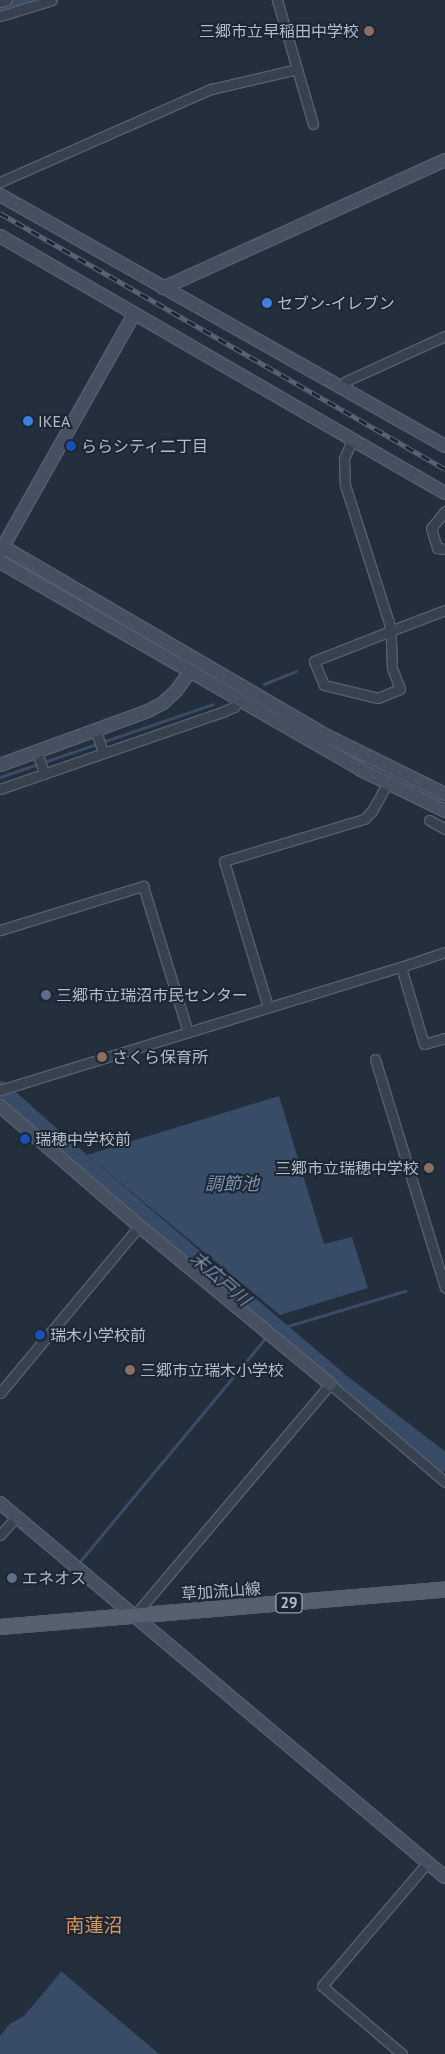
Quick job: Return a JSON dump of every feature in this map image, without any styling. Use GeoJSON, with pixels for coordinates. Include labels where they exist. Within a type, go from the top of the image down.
{"type":"FeatureCollection","features":[{"type":"Feature","properties":{"kind":"main road","name":"草加流山線"},"geometry":{"type":"LineString","coordinates":[[0,1627],[445,1590]]}},
{"type":"Feature","properties":{"kind":"street"},"geometry":{"type":"LineString","coordinates":[[0,2],[7,0]]}},
{"type":"Feature","properties":{"kind":"street"},"geometry":{"type":"LineString","coordinates":[[0,16],[52,0]]}},
{"type":"Feature","properties":{"kind":"street"},"geometry":{"type":"LineString","coordinates":[[277,0],[313,124]]}},
{"type":"Feature","properties":{"kind":"street"},"geometry":{"type":"LineString","coordinates":[[0,182],[211,89],[298,69]]}},
{"type":"Feature","properties":{"kind":"street"},"geometry":{"type":"LineString","coordinates":[[163,288],[445,160]]}},
{"type":"Feature","properties":{"kind":"street"},"geometry":{"type":"LineString","coordinates":[[0,195],[445,446]]}},
{"type":"Feature","properties":{"kind":"street"},"geometry":{"type":"LineString","coordinates":[[0,236],[445,493]]}},
{"type":"Feature","properties":{"kind":"street"},"geometry":{"type":"LineString","coordinates":[[134,314],[1,548],[325,735],[443,789]]}},
{"type":"Feature","properties":{"kind":"street"},"geometry":{"type":"LineString","coordinates":[[342,388],[346,381],[445,336]]}},
{"type":"Feature","properties":{"kind":"street"},"geometry":{"type":"LineString","coordinates":[[352,440],[344,459],[345,485],[390,630],[392,668],[400,689],[378,698],[324,685],[314,661],[390,630],[445,610]]}},
{"type":"Feature","properties":{"kind":"street"},"geometry":{"type":"LineString","coordinates":[[445,511],[431,528],[437,548],[445,549]]}},
{"type":"Feature","properties":{"kind":"street"},"geometry":{"type":"LineString","coordinates":[[0,562],[387,784],[445,811]]}},
{"type":"Feature","properties":{"kind":"street"},"geometry":{"type":"LineString","coordinates":[[0,765],[38,756],[98,734],[163,703],[176,691],[190,672]]}},
{"type":"Feature","properties":{"kind":"street"},"geometry":{"type":"LineString","coordinates":[[0,789],[222,712],[234,707],[239,700]]}},
{"type":"Feature","properties":{"kind":"street"},"geometry":{"type":"LineString","coordinates":[[98,734],[103,753]]}},
{"type":"Feature","properties":{"kind":"street"},"geometry":{"type":"LineString","coordinates":[[38,756],[44,774]]}},
{"type":"Feature","properties":{"kind":"street"},"geometry":{"type":"LineString","coordinates":[[268,1006],[224,861],[364,819],[372,811],[387,784]]}},
{"type":"Feature","properties":{"kind":"street"},"geometry":{"type":"LineString","coordinates":[[429,820],[445,829]]}},
{"type":"Feature","properties":{"kind":"street"},"geometry":{"type":"LineString","coordinates":[[0,929],[143,886],[188,1032]]}},
{"type":"Feature","properties":{"kind":"street"},"geometry":{"type":"LineString","coordinates":[[1,1089],[445,952]]}},
{"type":"Feature","properties":{"kind":"street"},"geometry":{"type":"LineString","coordinates":[[401,966],[424,1044],[445,1038]]}},
{"type":"Feature","properties":{"kind":"street"},"geometry":{"type":"LineString","coordinates":[[375,1059],[445,1288]]}},
{"type":"Feature","properties":{"kind":"street"},"geometry":{"type":"LineString","coordinates":[[0,1106],[139,1226],[445,1482]]}},
{"type":"Feature","properties":{"kind":"street"},"geometry":{"type":"LineString","coordinates":[[0,1393],[139,1226]]}},
{"type":"Feature","properties":{"kind":"street"},"geometry":{"type":"LineString","coordinates":[[133,1616],[330,1384]]}},
{"type":"Feature","properties":{"kind":"street"},"geometry":{"type":"LineString","coordinates":[[0,1503],[445,1877]]}},
{"type":"Feature","properties":{"kind":"street"},"geometry":{"type":"LineString","coordinates":[[0,1535],[16,1517]]}},
{"type":"Feature","properties":{"kind":"street"},"geometry":{"type":"LineString","coordinates":[[402,2054],[322,1986],[428,1862]]}},
{"type":"Feature","properties":{"kind":"water","name":"調節池"},"geometry":{"type":"Polygon","coordinates":[[[279,1096],[324,1244],[352,1237],[368,1288],[280,1315],[87,1155],[279,1096]]]}},
{"type":"Feature","properties":{"kind":"water"},"geometry":{"type":"Polygon","coordinates":[[[61,1972],[159,2054],[0,2054],[0,2036],[10,2024],[24,2016],[61,1972]]]}},
{"type":"Feature","properties":{"kind":"waterway"},"geometry":{"type":"LineString","coordinates":[[0,10],[29,0]]}},
{"type":"Feature","properties":{"kind":"waterway"},"geometry":{"type":"LineString","coordinates":[[264,684],[296,671]]}},
{"type":"Feature","properties":{"kind":"waterway"},"geometry":{"type":"LineString","coordinates":[[0,777],[213,704]]}},
{"type":"Feature","properties":{"kind":"waterway","name":"末広戸川"},"geometry":{"type":"LineString","coordinates":[[0,1090],[64,1147],[339,1381],[445,1463]]}},
{"type":"Feature","properties":{"kind":"waterway"},"geometry":{"type":"LineString","coordinates":[[278,1329],[405,1291]]}},
{"type":"Feature","properties":{"kind":"waterway"},"geometry":{"type":"LineString","coordinates":[[81,1560],[266,1337]]}},
{"type":"Feature","properties":{"kind":"railway"},"geometry":{"type":"LineString","coordinates":[[0,213],[445,469]]}},
{"type":"Feature","properties":{"kind":"place","name":"三郷市立早稲田中学校"},"geometry":{"type":"Point","coordinates":[369,31]}},
{"type":"Feature","properties":{"kind":"place","name":"セブン-イレブン"},"geometry":{"type":"Point","coordinates":[267,303]}},
{"type":"Feature","properties":{"kind":"place","name":"IKEA"},"geometry":{"type":"Point","coordinates":[28,421]}},
{"type":"Feature","properties":{"kind":"place","name":"ららシティ二丁目"},"geometry":{"type":"Point","coordinates":[71,446]}},
{"type":"Feature","properties":{"kind":"place","name":"三郷市立瑞沼市民センター"},"geometry":{"type":"Point","coordinates":[46,995]}},
{"type":"Feature","properties":{"kind":"place","name":"さくら保育所"},"geometry":{"type":"Point","coordinates":[102,1057]}},
{"type":"Feature","properties":{"kind":"place","name":"瑞穂中学校前"},"geometry":{"type":"Point","coordinates":[25,1139]}},
{"type":"Feature","properties":{"kind":"place","name":"三郷市立瑞穂中学校"},"geometry":{"type":"Point","coordinates":[429,1168]}},
{"type":"Feature","properties":{"kind":"place","name":"瑞木小学校前"},"geometry":{"type":"Point","coordinates":[40,1335]}},
{"type":"Feature","properties":{"kind":"place","name":"三郷市立瑞木小学校"},"geometry":{"type":"Point","coordinates":[130,1370]}},
{"type":"Feature","properties":{"kind":"place","name":"エネオス"},"geometry":{"type":"Point","coordinates":[12,1578]}},
{"type":"Feature","properties":{"kind":"district","name":"南蓮沼"},"geometry":{"type":"Point","coordinates":[94,1926]}}]}
